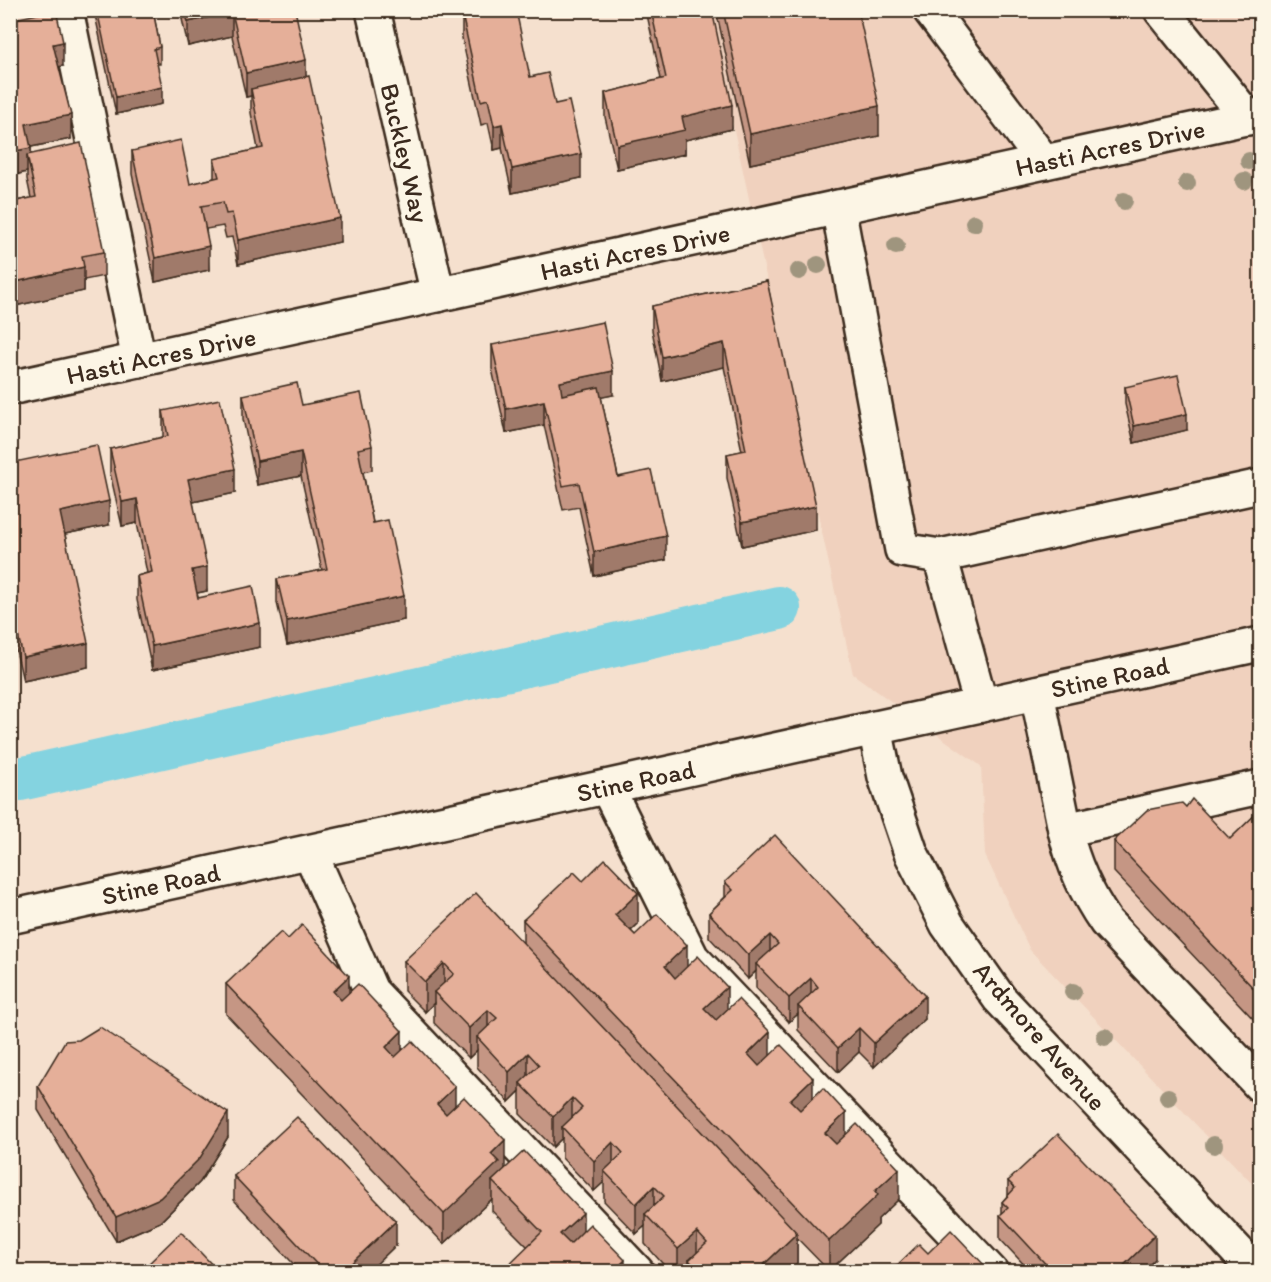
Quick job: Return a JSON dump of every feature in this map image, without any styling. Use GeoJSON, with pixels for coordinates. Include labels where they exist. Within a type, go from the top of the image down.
{"type":"FeatureCollection","features":[{"type":"Feature","properties":{"kind":"street"},"geometry":{"type":"LineString","coordinates":[[66,10],[139,360]]}},
{"type":"Feature","properties":{"kind":"street","name":"Buckley Way"},"geometry":{"type":"LineString","coordinates":[[373,10],[438,295]]}},
{"type":"Feature","properties":{"kind":"street"},"geometry":{"type":"LineString","coordinates":[[930,10],[1044,162]]}},
{"type":"Feature","properties":{"kind":"street"},"geometry":{"type":"LineString","coordinates":[[1161,10],[1254,117]]}},
{"type":"Feature","properties":{"kind":"street","name":"Hasti Acres Drive"},"geometry":{"type":"LineString","coordinates":[[10,388],[1254,117]]}},
{"type":"Feature","properties":{"kind":"street"},"geometry":{"type":"LineString","coordinates":[[838,207],[902,550],[940,556],[1260,486]]}},
{"type":"Feature","properties":{"kind":"street"},"geometry":{"type":"LineString","coordinates":[[940,556],[981,705]]}},
{"type":"Feature","properties":{"kind":"street","name":"Stine Road"},"geometry":{"type":"LineString","coordinates":[[10,917],[1260,644]]}},
{"type":"Feature","properties":{"kind":"street"},"geometry":{"type":"LineString","coordinates":[[1037,693],[1070,854],[1087,894],[1106,922],[1260,1085]]}},
{"type":"Feature","properties":{"kind":"street","name":"Ardmore Avenue"},"geometry":{"type":"LineString","coordinates":[[875,728],[885,777],[911,853],[947,924],[999,998],[1257,1272]]}},
{"type":"Feature","properties":{"kind":"street"},"geometry":{"type":"LineString","coordinates":[[607,787],[692,958],[991,1272]]}},
{"type":"Feature","properties":{"kind":"street"},"geometry":{"type":"LineString","coordinates":[[1065,830],[1260,787]]}},
{"type":"Feature","properties":{"kind":"street"},"geometry":{"type":"LineString","coordinates":[[310,852],[371,991],[637,1272]]}},
{"type":"Feature","properties":{"kind":"shaded area"},"geometry":{"type":"Polygon","coordinates":[[[708,11],[1260,11],[1260,1192],[1030,950],[985,855],[981,766],[853,674],[708,11]]]}},
{"type":"Feature","properties":{"kind":"building"},"geometry":{"type":"Polygon","coordinates":[[[56,10],[63,42],[53,44],[71,115],[26,124],[31,148],[10,152],[10,20],[56,10]]]}},
{"type":"Feature","properties":{"kind":"building"},"geometry":{"type":"Polygon","coordinates":[[[97,10],[153,10],[160,47],[154,49],[162,87],[116,97],[97,10]]]}},
{"type":"Feature","properties":{"kind":"building"},"geometry":{"type":"Polygon","coordinates":[[[185,10],[295,10],[306,60],[246,73],[232,12],[188,22],[185,10]]]}},
{"type":"Feature","properties":{"kind":"building"},"geometry":{"type":"Polygon","coordinates":[[[479,10],[516,10],[530,77],[548,73],[555,104],[569,101],[581,154],[512,169],[502,124],[494,126],[488,99],[481,101],[462,14],[479,10]]]}},
{"type":"Feature","properties":{"kind":"building"},"geometry":{"type":"Polygon","coordinates":[[[651,10],[712,10],[732,105],[682,117],[685,130],[617,145],[605,93],[666,78],[651,10]]]}},
{"type":"Feature","properties":{"kind":"building"},"geometry":{"type":"Polygon","coordinates":[[[723,10],[834,10],[834,12],[858,10],[879,106],[750,134],[723,10]]]}},
{"type":"Feature","properties":{"kind":"building"},"geometry":{"type":"Polygon","coordinates":[[[309,76],[340,218],[238,240],[232,213],[226,214],[223,202],[201,206],[209,246],[155,258],[132,151],[181,140],[190,184],[219,177],[214,159],[263,148],[251,89],[309,76]]]}},
{"type":"Feature","properties":{"kind":"building"},"geometry":{"type":"Polygon","coordinates":[[[81,143],[104,252],[82,256],[84,267],[10,283],[10,175],[16,201],[36,197],[27,155],[81,143]]]}},
{"type":"Feature","properties":{"kind":"building"},"geometry":{"type":"Polygon","coordinates":[[[767,281],[816,506],[742,522],[727,454],[746,450],[724,343],[662,357],[652,306],[767,281]]]}},
{"type":"Feature","properties":{"kind":"building"},"geometry":{"type":"Polygon","coordinates":[[[603,322],[613,371],[560,382],[562,395],[599,387],[618,477],[651,470],[666,536],[594,552],[579,483],[563,486],[544,401],[506,409],[492,345],[603,322]]]}},
{"type":"Feature","properties":{"kind":"building"},"geometry":{"type":"Polygon","coordinates":[[[1178,375],[1187,414],[1134,426],[1125,387],[1178,375]]]}},
{"type":"Feature","properties":{"kind":"building"},"geometry":{"type":"Polygon","coordinates":[[[297,383],[302,405],[361,393],[372,446],[358,449],[373,523],[388,520],[404,596],[287,621],[277,579],[327,569],[301,452],[257,461],[243,395],[297,383]]]}},
{"type":"Feature","properties":{"kind":"building"},"geometry":{"type":"Polygon","coordinates":[[[220,399],[235,469],[188,479],[207,567],[192,570],[198,598],[253,586],[260,623],[152,646],[137,576],[152,572],[137,499],[122,502],[110,449],[168,436],[163,411],[220,399]]]}},
{"type":"Feature","properties":{"kind":"building"},"geometry":{"type":"Polygon","coordinates":[[[97,445],[109,501],[60,512],[88,643],[23,657],[10,600],[10,463],[97,445]]]}},
{"type":"Feature","properties":{"kind":"building"},"geometry":{"type":"Polygon","coordinates":[[[1192,799],[1230,839],[1260,810],[1260,995],[1114,841],[1147,810],[1182,803],[1186,807],[1192,799]]]}},
{"type":"Feature","properties":{"kind":"building"},"geometry":{"type":"Polygon","coordinates":[[[775,835],[925,996],[874,1043],[859,1028],[838,1048],[798,1006],[818,987],[811,978],[789,998],[756,964],[778,944],[770,935],[748,955],[709,913],[733,890],[725,882],[775,835]]]}},
{"type":"Feature","properties":{"kind":"building"},"geometry":{"type":"Polygon","coordinates":[[[605,859],[638,893],[615,915],[635,935],[657,914],[687,945],[665,966],[675,978],[698,956],[727,987],[704,1008],[716,1020],[738,999],[770,1032],[748,1054],[759,1066],[781,1045],[813,1078],[790,1100],[800,1110],[823,1088],[846,1113],[825,1133],[836,1144],[857,1124],[899,1169],[875,1191],[878,1195],[829,1241],[523,920],[574,872],[583,881],[605,859]]]}},
{"type":"Feature","properties":{"kind":"building"},"geometry":{"type":"Polygon","coordinates":[[[476,893],[797,1233],[756,1272],[700,1272],[689,1260],[707,1243],[697,1232],[678,1249],[645,1214],[664,1196],[654,1186],[636,1204],[604,1171],[623,1153],[613,1142],[594,1161],[562,1127],[582,1108],[572,1098],[553,1117],[520,1083],[539,1065],[528,1053],[509,1072],[477,1037],[497,1018],[488,1010],[469,1028],[434,992],[454,974],[444,963],[425,982],[404,961],[476,893]]]}},
{"type":"Feature","properties":{"kind":"building"},"geometry":{"type":"Polygon","coordinates":[[[302,925],[349,976],[333,991],[341,1000],[358,984],[402,1031],[386,1047],[395,1057],[412,1041],[455,1087],[437,1104],[446,1114],[464,1097],[505,1140],[491,1154],[499,1162],[444,1214],[226,984],[281,932],[288,939],[302,925]]]}},
{"type":"Feature","properties":{"kind":"building"},"geometry":{"type":"Polygon","coordinates":[[[100,1027],[228,1113],[200,1158],[160,1198],[116,1217],[38,1086],[65,1041],[79,1040],[100,1027]]]}},
{"type":"Feature","properties":{"kind":"building"},"geometry":{"type":"Polygon","coordinates":[[[297,1117],[396,1221],[342,1272],[324,1272],[234,1176],[297,1117]]]}},
{"type":"Feature","properties":{"kind":"building"},"geometry":{"type":"Polygon","coordinates":[[[1058,1134],[1155,1235],[1117,1272],[1095,1272],[1089,1265],[1082,1272],[1053,1272],[1000,1215],[1008,1208],[1002,1202],[1015,1188],[1008,1181],[1058,1134]]]}},
{"type":"Feature","properties":{"kind":"building"},"geometry":{"type":"Polygon","coordinates":[[[524,1151],[583,1213],[560,1234],[570,1244],[590,1224],[625,1260],[613,1272],[501,1272],[542,1232],[492,1181],[524,1151]]]}},
{"type":"Feature","properties":{"kind":"building"},"geometry":{"type":"Polygon","coordinates":[[[951,1230],[987,1268],[984,1272],[890,1272],[919,1244],[928,1253],[951,1230]]]}},
{"type":"Feature","properties":{"kind":"building"},"geometry":{"type":"Polygon","coordinates":[[[181,1232],[219,1272],[140,1272],[181,1232]]]}},
{"type":"Feature","properties":{"kind":"waterway"},"geometry":{"type":"LineString","coordinates":[[20,779],[779,608]]}}]}
